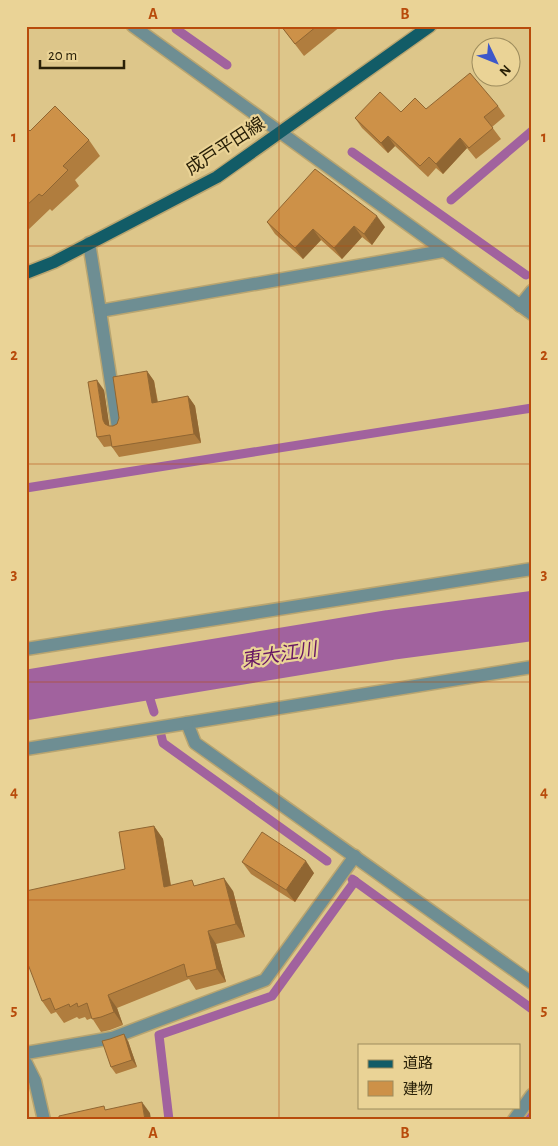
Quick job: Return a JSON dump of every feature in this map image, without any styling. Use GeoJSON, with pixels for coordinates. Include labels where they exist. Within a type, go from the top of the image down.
{"type":"FeatureCollection","features":[{"type":"Feature","properties":{"kind":"main road","name":"成戸平田線"},"geometry":{"type":"LineString","coordinates":[[26,274],[54,262],[217,176],[430,26]]}},
{"type":"Feature","properties":{"kind":"street"},"geometry":{"type":"LineString","coordinates":[[133,26],[532,314]]}},
{"type":"Feature","properties":{"kind":"street"},"geometry":{"type":"LineString","coordinates":[[90,243],[118,428]]}},
{"type":"Feature","properties":{"kind":"street"},"geometry":{"type":"LineString","coordinates":[[100,311],[443,251]]}},
{"type":"Feature","properties":{"kind":"street"},"geometry":{"type":"LineString","coordinates":[[520,306],[532,291]]}},
{"type":"Feature","properties":{"kind":"street"},"geometry":{"type":"LineString","coordinates":[[26,649],[532,569]]}},
{"type":"Feature","properties":{"kind":"street"},"geometry":{"type":"LineString","coordinates":[[26,749],[532,667]]}},
{"type":"Feature","properties":{"kind":"street"},"geometry":{"type":"LineString","coordinates":[[187,723],[195,743],[532,983]]}},
{"type":"Feature","properties":{"kind":"street"},"geometry":{"type":"LineString","coordinates":[[26,1053],[112,1038],[265,980],[355,856]]}},
{"type":"Feature","properties":{"kind":"street"},"geometry":{"type":"LineString","coordinates":[[26,1063],[35,1081],[44,1120]]}},
{"type":"Feature","properties":{"kind":"street"},"geometry":{"type":"LineString","coordinates":[[514,1120],[532,1095]]}},
{"type":"Feature","properties":{"kind":"building"},"geometry":{"type":"Polygon","coordinates":[[[281,26],[317,26],[295,44],[281,26]]]}},
{"type":"Feature","properties":{"kind":"building"},"geometry":{"type":"Polygon","coordinates":[[[470,73],[470,88],[483,88],[498,106],[484,117],[493,128],[469,148],[460,138],[436,164],[429,157],[420,166],[388,136],[381,143],[355,118],[380,92],[401,112],[415,98],[426,109],[470,73]]]}},
{"type":"Feature","properties":{"kind":"building"},"geometry":{"type":"Polygon","coordinates":[[[55,106],[89,140],[63,166],[68,170],[42,196],[39,194],[26,206],[26,127],[30,131],[55,106]]]}},
{"type":"Feature","properties":{"kind":"building"},"geometry":{"type":"Polygon","coordinates":[[[315,169],[377,216],[364,234],[354,226],[334,248],[313,229],[295,248],[267,222],[315,169]]]}},
{"type":"Feature","properties":{"kind":"building"},"geometry":{"type":"Polygon","coordinates":[[[147,371],[152,403],[188,396],[194,434],[112,447],[110,435],[97,437],[88,382],[97,380],[103,420],[105,424],[113,426],[117,424],[119,418],[113,377],[147,371]]]}},
{"type":"Feature","properties":{"kind":"building"},"geometry":{"type":"Polygon","coordinates":[[[154,826],[164,887],[192,880],[194,886],[224,878],[236,924],[208,931],[217,969],[187,977],[184,964],[108,995],[114,1012],[101,1017],[92,1019],[87,1003],[78,1007],[77,1003],[70,1007],[69,1004],[55,1010],[50,998],[42,1001],[26,959],[26,891],[125,869],[119,832],[154,826]]]}},
{"type":"Feature","properties":{"kind":"building"},"geometry":{"type":"Polygon","coordinates":[[[262,832],[306,861],[286,890],[242,862],[262,832]]]}},
{"type":"Feature","properties":{"kind":"building"},"geometry":{"type":"Polygon","coordinates":[[[124,1034],[132,1060],[111,1067],[102,1041],[124,1034]]]}},
{"type":"Feature","properties":{"kind":"building"},"geometry":{"type":"Polygon","coordinates":[[[142,1102],[145,1120],[59,1120],[59,1116],[104,1106],[105,1110],[142,1102]]]}},
{"type":"Feature","properties":{"kind":"waterway"},"geometry":{"type":"LineString","coordinates":[[176,29],[227,65]]}},
{"type":"Feature","properties":{"kind":"waterway"},"geometry":{"type":"LineString","coordinates":[[451,200],[532,131]]}},
{"type":"Feature","properties":{"kind":"waterway"},"geometry":{"type":"LineString","coordinates":[[352,152],[526,275]]}},
{"type":"Feature","properties":{"kind":"waterway"},"geometry":{"type":"LineString","coordinates":[[26,488],[532,408]]}},
{"type":"Feature","properties":{"kind":"waterway","name":"東大江川"},"geometry":{"type":"LineString","coordinates":[[26,695],[390,635],[532,616]]}},
{"type":"Feature","properties":{"kind":"waterway"},"geometry":{"type":"LineString","coordinates":[[143,676],[154,712]]}},
{"type":"Feature","properties":{"kind":"waterway"},"geometry":{"type":"LineString","coordinates":[[161,735],[163,743],[327,861]]}},
{"type":"Feature","properties":{"kind":"waterway"},"geometry":{"type":"LineString","coordinates":[[352,879],[532,1009]]}},
{"type":"Feature","properties":{"kind":"waterway"},"geometry":{"type":"LineString","coordinates":[[169,1120],[159,1035],[272,996],[355,881]]}},
{"type":"Feature","properties":{"kind":"waterway"},"geometry":{"type":"LineString","coordinates":[[529,1120],[532,1116]]}}]}
